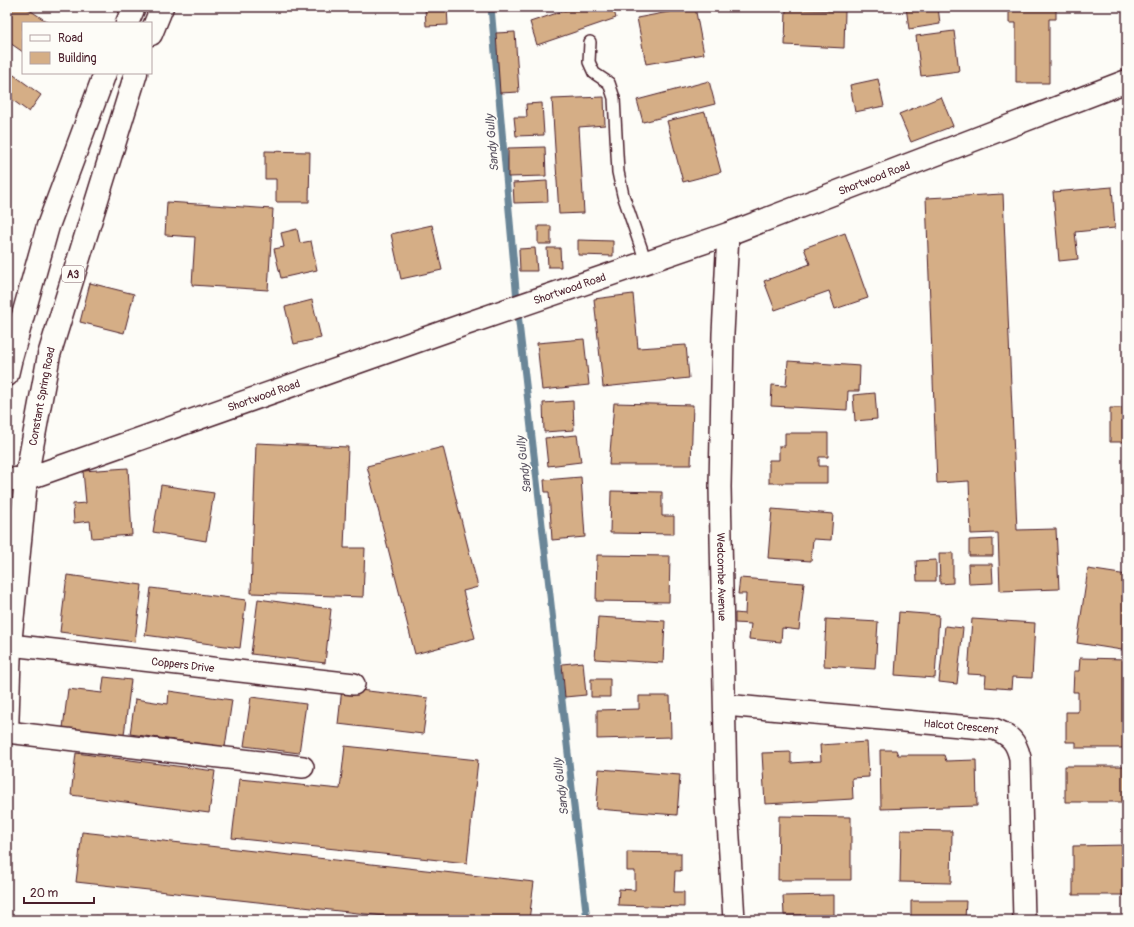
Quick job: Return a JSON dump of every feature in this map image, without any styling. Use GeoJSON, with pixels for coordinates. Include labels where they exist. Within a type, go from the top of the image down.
{"type":"FeatureCollection","features":[{"type":"Feature","properties":{"kind":"main road"},"geometry":{"type":"LineString","coordinates":[[127,22],[134,7]]}},
{"type":"Feature","properties":{"kind":"main road"},"geometry":{"type":"LineString","coordinates":[[152,32],[162,7]]}},
{"type":"Feature","properties":{"kind":"main road"},"geometry":{"type":"LineString","coordinates":[[7,375],[48,226],[105,74]]}},
{"type":"Feature","properties":{"kind":"main road","name":"Constant Spring Road"},"geometry":{"type":"LineString","coordinates":[[7,732],[16,479],[49,355],[136,74]]}},
{"type":"Feature","properties":{"kind":"main road","name":"Shortwood Road"},"geometry":{"type":"LineString","coordinates":[[16,479],[728,234],[1127,81]]}},
{"type":"Feature","properties":{"kind":"street","name":"Wedcombe Avenue"},"geometry":{"type":"LineString","coordinates":[[728,234],[723,334],[720,487],[726,789],[734,920]]}},
{"type":"Feature","properties":{"kind":"street","name":"Coppers Drive"},"geometry":{"type":"LineString","coordinates":[[10,645],[354,684]]}},
{"type":"Feature","properties":{"kind":"street","name":"Halcot Crescent"},"geometry":{"type":"LineString","coordinates":[[724,705],[994,729],[1012,739],[1018,748],[1020,758],[1024,920]]}},
{"type":"Feature","properties":{"kind":"street"},"geometry":{"type":"LineString","coordinates":[[7,732],[303,767]]}},
{"type":"Feature","properties":{"kind":"lane"},"geometry":{"type":"LineString","coordinates":[[590,42],[589,62],[594,73],[609,83],[614,98],[618,172],[623,195],[646,262]]}},
{"type":"Feature","properties":{"kind":"building"},"geometry":{"type":"Polygon","coordinates":[[[7,7],[25,7],[48,22],[22,22],[22,51],[7,41],[7,7]]]}},
{"type":"Feature","properties":{"kind":"building"},"geometry":{"type":"Polygon","coordinates":[[[425,7],[447,7],[448,25],[426,26],[425,7]]]}},
{"type":"Feature","properties":{"kind":"building"},"geometry":{"type":"Polygon","coordinates":[[[575,7],[613,7],[616,18],[537,45],[530,22],[575,7]]]}},
{"type":"Feature","properties":{"kind":"building"},"geometry":{"type":"Polygon","coordinates":[[[695,7],[704,54],[646,64],[637,18],[695,7]]]}},
{"type":"Feature","properties":{"kind":"building"},"geometry":{"type":"Polygon","coordinates":[[[906,7],[938,7],[940,24],[909,29],[906,7]]]}},
{"type":"Feature","properties":{"kind":"building"},"geometry":{"type":"Polygon","coordinates":[[[1009,7],[1056,7],[1056,19],[1049,19],[1049,83],[1016,83],[1016,23],[1009,23],[1009,7]]]}},
{"type":"Feature","properties":{"kind":"building"},"geometry":{"type":"Polygon","coordinates":[[[786,9],[845,11],[844,48],[785,45],[786,9]]]}},
{"type":"Feature","properties":{"kind":"building"},"geometry":{"type":"Polygon","coordinates":[[[954,31],[959,71],[921,76],[916,36],[954,31]]]}},
{"type":"Feature","properties":{"kind":"building"},"geometry":{"type":"Polygon","coordinates":[[[515,32],[519,92],[500,93],[496,33],[515,32]]]}},
{"type":"Feature","properties":{"kind":"building"},"geometry":{"type":"Polygon","coordinates":[[[7,70],[41,95],[29,112],[7,96],[7,70]]]}},
{"type":"Feature","properties":{"kind":"building"},"geometry":{"type":"Polygon","coordinates":[[[878,79],[884,106],[855,112],[850,85],[878,79]]]}},
{"type":"Feature","properties":{"kind":"building"},"geometry":{"type":"Polygon","coordinates":[[[709,81],[715,104],[643,122],[637,100],[709,81]]]}},
{"type":"Feature","properties":{"kind":"building"},"geometry":{"type":"Polygon","coordinates":[[[604,97],[605,125],[579,127],[584,213],[559,214],[552,99],[604,97]]]}},
{"type":"Feature","properties":{"kind":"building"},"geometry":{"type":"Polygon","coordinates":[[[941,97],[953,126],[911,142],[899,114],[941,97]]]}},
{"type":"Feature","properties":{"kind":"building"},"geometry":{"type":"Polygon","coordinates":[[[542,103],[544,135],[516,136],[514,117],[527,117],[526,104],[542,103]]]}},
{"type":"Feature","properties":{"kind":"building"},"geometry":{"type":"Polygon","coordinates":[[[705,112],[721,172],[683,182],[667,121],[705,112]]]}},
{"type":"Feature","properties":{"kind":"building"},"geometry":{"type":"Polygon","coordinates":[[[545,147],[546,176],[508,177],[508,148],[545,147]]]}},
{"type":"Feature","properties":{"kind":"building"},"geometry":{"type":"Polygon","coordinates":[[[265,151],[310,152],[309,202],[276,202],[276,179],[265,179],[265,151]]]}},
{"type":"Feature","properties":{"kind":"building"},"geometry":{"type":"Polygon","coordinates":[[[547,181],[548,202],[514,203],[513,183],[547,181]]]}},
{"type":"Feature","properties":{"kind":"building"},"geometry":{"type":"Polygon","coordinates":[[[1112,187],[1115,228],[1075,232],[1078,259],[1059,261],[1053,192],[1112,187]]]}},
{"type":"Feature","properties":{"kind":"building"},"geometry":{"type":"Polygon","coordinates":[[[1003,194],[1017,530],[1056,529],[1059,589],[1000,591],[998,533],[971,534],[969,481],[937,483],[926,198],[1003,194]]]}},
{"type":"Feature","properties":{"kind":"building"},"geometry":{"type":"Polygon","coordinates":[[[167,202],[273,209],[268,290],[192,285],[195,237],[165,235],[167,202]]]}},
{"type":"Feature","properties":{"kind":"building"},"geometry":{"type":"Polygon","coordinates":[[[432,225],[442,270],[401,279],[391,234],[432,225]]]}},
{"type":"Feature","properties":{"kind":"building"},"geometry":{"type":"Polygon","coordinates":[[[538,226],[551,226],[551,244],[538,244],[538,226]]]}},
{"type":"Feature","properties":{"kind":"building"},"geometry":{"type":"Polygon","coordinates":[[[297,229],[300,243],[311,241],[317,270],[281,278],[274,249],[284,247],[281,233],[297,229]]]}},
{"type":"Feature","properties":{"kind":"building"},"geometry":{"type":"Polygon","coordinates":[[[845,233],[868,298],[835,309],[829,291],[775,310],[764,281],[810,264],[804,248],[845,233]]]}},
{"type":"Feature","properties":{"kind":"building"},"geometry":{"type":"Polygon","coordinates":[[[578,240],[613,241],[613,256],[578,255],[578,240]]]}},
{"type":"Feature","properties":{"kind":"building"},"geometry":{"type":"Polygon","coordinates":[[[535,248],[537,271],[520,271],[519,249],[535,248]]]}},
{"type":"Feature","properties":{"kind":"building"},"geometry":{"type":"Polygon","coordinates":[[[547,248],[560,248],[561,267],[548,267],[547,248]]]}},
{"type":"Feature","properties":{"kind":"building"},"geometry":{"type":"Polygon","coordinates":[[[90,283],[134,294],[124,333],[80,322],[90,283]]]}},
{"type":"Feature","properties":{"kind":"building"},"geometry":{"type":"Polygon","coordinates":[[[633,294],[638,348],[686,345],[689,378],[603,387],[594,299],[633,294]]]}},
{"type":"Feature","properties":{"kind":"building"},"geometry":{"type":"Polygon","coordinates":[[[312,300],[321,338],[294,344],[285,307],[312,300]]]}},
{"type":"Feature","properties":{"kind":"building"},"geometry":{"type":"Polygon","coordinates":[[[584,339],[589,385],[542,390],[537,343],[584,339]]]}},
{"type":"Feature","properties":{"kind":"building"},"geometry":{"type":"Polygon","coordinates":[[[788,361],[860,366],[859,391],[848,391],[847,410],[771,406],[772,385],[786,386],[788,361]]]}},
{"type":"Feature","properties":{"kind":"building"},"geometry":{"type":"Polygon","coordinates":[[[875,393],[877,419],[855,421],[853,395],[875,393]]]}},
{"type":"Feature","properties":{"kind":"building"},"geometry":{"type":"Polygon","coordinates":[[[573,401],[574,430],[544,432],[543,403],[573,401]]]}},
{"type":"Feature","properties":{"kind":"building"},"geometry":{"type":"Polygon","coordinates":[[[614,403],[693,405],[691,465],[609,465],[614,403]]]}},
{"type":"Feature","properties":{"kind":"building"},"geometry":{"type":"Polygon","coordinates":[[[1110,408],[1127,408],[1127,442],[1110,442],[1110,408]]]}},
{"type":"Feature","properties":{"kind":"building"},"geometry":{"type":"Polygon","coordinates":[[[785,433],[828,433],[828,457],[819,457],[819,466],[827,466],[827,483],[769,483],[769,460],[779,460],[779,446],[785,446],[785,433]]]}},
{"type":"Feature","properties":{"kind":"building"},"geometry":{"type":"Polygon","coordinates":[[[577,435],[581,462],[548,466],[545,438],[577,435]]]}},
{"type":"Feature","properties":{"kind":"building"},"geometry":{"type":"Polygon","coordinates":[[[256,443],[348,447],[344,548],[365,548],[363,597],[251,593],[256,443]]]}},
{"type":"Feature","properties":{"kind":"building"},"geometry":{"type":"Polygon","coordinates":[[[443,447],[478,587],[463,591],[475,638],[415,654],[367,466],[443,447]]]}},
{"type":"Feature","properties":{"kind":"building"},"geometry":{"type":"Polygon","coordinates":[[[128,468],[132,535],[92,538],[90,521],[74,523],[73,504],[86,503],[83,471],[128,468]]]}},
{"type":"Feature","properties":{"kind":"building"},"geometry":{"type":"Polygon","coordinates":[[[581,477],[585,537],[552,540],[549,492],[545,492],[544,480],[581,477]]]}},
{"type":"Feature","properties":{"kind":"building"},"geometry":{"type":"Polygon","coordinates":[[[161,485],[214,493],[206,541],[153,532],[161,485]]]}},
{"type":"Feature","properties":{"kind":"building"},"geometry":{"type":"Polygon","coordinates":[[[611,491],[662,492],[662,516],[674,516],[674,534],[610,533],[611,491]]]}},
{"type":"Feature","properties":{"kind":"building"},"geometry":{"type":"Polygon","coordinates":[[[772,509],[833,514],[831,540],[813,539],[811,561],[768,558],[772,509]]]}},
{"type":"Feature","properties":{"kind":"building"},"geometry":{"type":"Polygon","coordinates":[[[993,539],[993,556],[969,556],[969,540],[993,539]]]}},
{"type":"Feature","properties":{"kind":"building"},"geometry":{"type":"Polygon","coordinates":[[[939,553],[953,553],[953,583],[940,584],[939,553]]]}},
{"type":"Feature","properties":{"kind":"building"},"geometry":{"type":"Polygon","coordinates":[[[597,555],[670,556],[669,602],[596,601],[597,555]]]}},
{"type":"Feature","properties":{"kind":"building"},"geometry":{"type":"Polygon","coordinates":[[[936,560],[936,581],[917,581],[916,561],[936,560]]]}},
{"type":"Feature","properties":{"kind":"building"},"geometry":{"type":"Polygon","coordinates":[[[968,564],[992,564],[993,583],[969,584],[968,564]]]}},
{"type":"Feature","properties":{"kind":"building"},"geometry":{"type":"Polygon","coordinates":[[[1088,569],[1127,575],[1127,613],[1122,650],[1077,643],[1088,569]]]}},
{"type":"Feature","properties":{"kind":"building"},"geometry":{"type":"Polygon","coordinates":[[[67,575],[142,585],[135,642],[60,632],[67,575]]]}},
{"type":"Feature","properties":{"kind":"building"},"geometry":{"type":"Polygon","coordinates":[[[740,578],[804,583],[799,630],[782,628],[781,642],[749,639],[751,624],[735,623],[735,613],[745,614],[746,594],[738,594],[740,578]]]}},
{"type":"Feature","properties":{"kind":"building"},"geometry":{"type":"Polygon","coordinates":[[[151,588],[246,600],[240,648],[145,635],[151,588]]]}},
{"type":"Feature","properties":{"kind":"building"},"geometry":{"type":"Polygon","coordinates":[[[258,599],[331,609],[325,663],[251,654],[258,599]]]}},
{"type":"Feature","properties":{"kind":"building"},"geometry":{"type":"Polygon","coordinates":[[[899,612],[939,615],[935,678],[895,675],[899,612]]]}},
{"type":"Feature","properties":{"kind":"building"},"geometry":{"type":"Polygon","coordinates":[[[598,617],[665,621],[663,663],[595,659],[598,617]]]}},
{"type":"Feature","properties":{"kind":"building"},"geometry":{"type":"Polygon","coordinates":[[[826,619],[878,622],[875,669],[824,666],[826,619]]]}},
{"type":"Feature","properties":{"kind":"building"},"geometry":{"type":"Polygon","coordinates":[[[972,619],[1035,623],[1032,678],[1012,677],[1011,689],[985,687],[986,675],[968,674],[972,619]]]}},
{"type":"Feature","properties":{"kind":"building"},"geometry":{"type":"Polygon","coordinates":[[[945,626],[963,628],[957,684],[939,682],[945,626]]]}},
{"type":"Feature","properties":{"kind":"building"},"geometry":{"type":"Polygon","coordinates":[[[1080,658],[1127,659],[1127,748],[1076,748],[1076,742],[1066,742],[1066,712],[1078,712],[1078,692],[1073,692],[1074,671],[1079,671],[1080,658]]]}},
{"type":"Feature","properties":{"kind":"building"},"geometry":{"type":"Polygon","coordinates":[[[583,662],[586,695],[565,697],[562,664],[583,662]]]}},
{"type":"Feature","properties":{"kind":"building"},"geometry":{"type":"Polygon","coordinates":[[[104,677],[131,680],[124,735],[63,728],[68,689],[102,693],[104,677]]]}},
{"type":"Feature","properties":{"kind":"building"},"geometry":{"type":"Polygon","coordinates":[[[591,679],[610,679],[610,697],[591,697],[591,679]]]}},
{"type":"Feature","properties":{"kind":"building"},"geometry":{"type":"Polygon","coordinates":[[[342,688],[428,698],[423,734],[338,724],[342,688]]]}},
{"type":"Feature","properties":{"kind":"building"},"geometry":{"type":"Polygon","coordinates":[[[169,691],[232,700],[225,747],[130,734],[135,699],[168,704],[169,691]]]}},
{"type":"Feature","properties":{"kind":"building"},"geometry":{"type":"Polygon","coordinates":[[[639,696],[670,696],[671,737],[597,739],[597,710],[639,709],[639,696]]]}},
{"type":"Feature","properties":{"kind":"building"},"geometry":{"type":"Polygon","coordinates":[[[251,697],[306,704],[299,753],[244,746],[251,697]]]}},
{"type":"Feature","properties":{"kind":"building"},"geometry":{"type":"Polygon","coordinates":[[[867,742],[869,777],[852,778],[853,799],[765,804],[762,753],[791,752],[791,763],[821,761],[820,745],[867,742]]]}},
{"type":"Feature","properties":{"kind":"building"},"geometry":{"type":"Polygon","coordinates":[[[345,746],[478,760],[467,863],[232,838],[239,779],[340,789],[345,746]]]}},
{"type":"Feature","properties":{"kind":"building"},"geometry":{"type":"Polygon","coordinates":[[[880,750],[896,750],[898,755],[944,755],[946,761],[976,760],[977,806],[881,809],[880,750]]]}},
{"type":"Feature","properties":{"kind":"building"},"geometry":{"type":"Polygon","coordinates":[[[76,753],[215,771],[209,813],[71,795],[76,753]]]}},
{"type":"Feature","properties":{"kind":"building"},"geometry":{"type":"Polygon","coordinates":[[[1065,766],[1127,766],[1127,802],[1065,802],[1065,766]]]}},
{"type":"Feature","properties":{"kind":"building"},"geometry":{"type":"Polygon","coordinates":[[[599,769],[680,775],[677,815],[596,809],[599,769]]]}},
{"type":"Feature","properties":{"kind":"building"},"geometry":{"type":"Polygon","coordinates":[[[779,816],[851,817],[851,880],[778,880],[779,816]]]}},
{"type":"Feature","properties":{"kind":"building"},"geometry":{"type":"Polygon","coordinates":[[[901,830],[952,831],[951,883],[900,882],[901,830]]]}},
{"type":"Feature","properties":{"kind":"building"},"geometry":{"type":"Polygon","coordinates":[[[82,832],[534,882],[529,920],[421,920],[76,882],[82,832]]]}},
{"type":"Feature","properties":{"kind":"building"},"geometry":{"type":"Polygon","coordinates":[[[1127,845],[1127,895],[1073,895],[1073,846],[1127,845]]]}},
{"type":"Feature","properties":{"kind":"building"},"geometry":{"type":"Polygon","coordinates":[[[627,852],[681,853],[681,871],[675,871],[674,892],[684,892],[684,907],[618,905],[619,889],[635,890],[635,871],[627,871],[627,852]]]}},
{"type":"Feature","properties":{"kind":"building"},"geometry":{"type":"Polygon","coordinates":[[[834,895],[834,920],[801,920],[801,915],[784,915],[783,896],[834,895]]]}},
{"type":"Feature","properties":{"kind":"building"},"geometry":{"type":"Polygon","coordinates":[[[911,901],[966,901],[965,920],[911,920],[911,901]]]}},
{"type":"Feature","properties":{"kind":"building"},"geometry":{"type":"Polygon","coordinates":[[[95,916],[134,920],[94,920],[95,916]]]}},
{"type":"Feature","properties":{"kind":"waterway","name":"Sandy Gully"},"geometry":{"type":"LineString","coordinates":[[491,7],[519,323],[587,920]]}}]}
